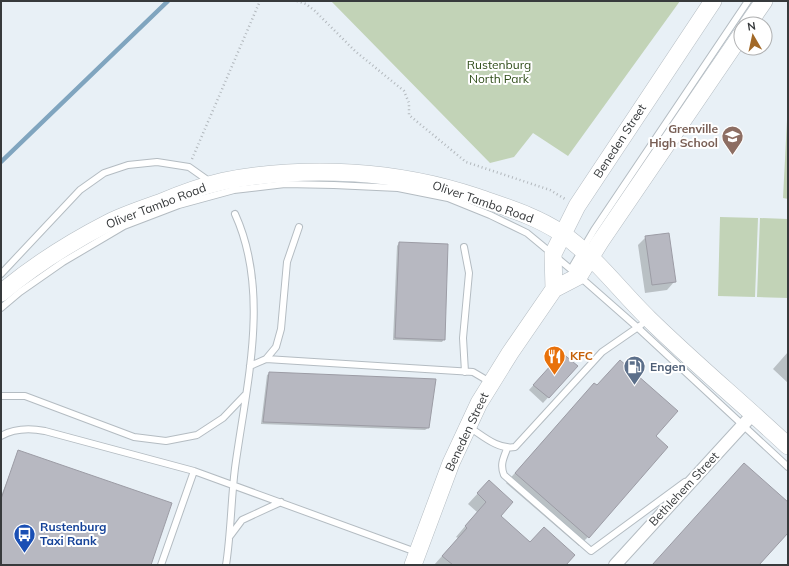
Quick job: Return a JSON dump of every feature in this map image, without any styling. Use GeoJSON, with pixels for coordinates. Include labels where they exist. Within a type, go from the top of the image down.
{"type":"FeatureCollection","features":[{"type":"Feature","properties":{"kind":"main road","name":"Beneden Street"},"geometry":{"type":"LineString","coordinates":[[554,289],[553,254],[562,233],[577,206],[713,1]]}},
{"type":"Feature","properties":{"kind":"main road"},"geometry":{"type":"LineString","coordinates":[[754,16],[764,1]]}},
{"type":"Feature","properties":{"kind":"main road"},"geometry":{"type":"LineString","coordinates":[[575,272],[587,254],[600,242],[733,47]]}},
{"type":"Feature","properties":{"kind":"main road","name":"Oliver Tambo Road"},"geometry":{"type":"LineString","coordinates":[[1,293],[14,282],[59,252],[109,222],[176,196],[223,181],[282,173],[342,173],[401,177],[447,187],[530,217],[562,233],[587,254],[643,323],[748,420],[788,446]]}},
{"type":"Feature","properties":{"kind":"main road","name":"Beneden Street"},"geometry":{"type":"LineString","coordinates":[[415,559],[467,426],[491,382],[554,289],[575,272]]}},
{"type":"Feature","properties":{"kind":"street","name":"Bethlehem Street"},"geometry":{"type":"LineString","coordinates":[[615,565],[748,420]]}},
{"type":"Feature","properties":{"kind":"lane"},"geometry":{"type":"LineString","coordinates":[[587,254],[594,230],[748,1]]}},
{"type":"Feature","properties":{"kind":"lane"},"geometry":{"type":"LineString","coordinates":[[1,274],[80,190],[104,173],[128,165],[157,162],[189,167],[206,179]]}},
{"type":"Feature","properties":{"kind":"lane"},"geometry":{"type":"LineString","coordinates":[[1,308],[20,292],[62,262],[124,226],[179,205],[234,190],[285,184],[398,188],[448,198],[490,214],[527,233],[575,272],[643,323],[602,352],[515,447],[507,449],[499,446],[467,426]]}},
{"type":"Feature","properties":{"kind":"lane"},"geometry":{"type":"LineString","coordinates":[[226,565],[230,536],[233,484],[250,366],[255,303],[248,248],[235,214]]}},
{"type":"Feature","properties":{"kind":"lane"},"geometry":{"type":"LineString","coordinates":[[250,366],[266,359],[276,347],[281,329],[287,262],[299,227]]}},
{"type":"Feature","properties":{"kind":"lane"},"geometry":{"type":"LineString","coordinates":[[464,247],[469,273],[463,338],[465,372]]}},
{"type":"Feature","properties":{"kind":"lane"},"geometry":{"type":"LineString","coordinates":[[266,359],[473,372],[491,382]]}},
{"type":"Feature","properties":{"kind":"lane"},"geometry":{"type":"LineString","coordinates":[[1,396],[25,396],[134,437],[166,441],[197,435],[223,418],[245,394]]}},
{"type":"Feature","properties":{"kind":"lane"},"geometry":{"type":"LineString","coordinates":[[748,420],[788,467]]}},
{"type":"Feature","properties":{"kind":"lane"},"geometry":{"type":"LineString","coordinates":[[1,436],[18,430],[38,430],[194,471],[281,502],[415,559]]}},
{"type":"Feature","properties":{"kind":"lane"},"geometry":{"type":"LineString","coordinates":[[507,449],[501,468],[504,475],[591,551],[702,469]]}},
{"type":"Feature","properties":{"kind":"lane"},"geometry":{"type":"LineString","coordinates":[[161,565],[194,471]]}},
{"type":"Feature","properties":{"kind":"lane"},"geometry":{"type":"LineString","coordinates":[[230,536],[242,520],[281,502]]}},
{"type":"Feature","properties":{"kind":"path"},"geometry":{"type":"LineString","coordinates":[[189,167],[260,1]]}},
{"type":"Feature","properties":{"kind":"path"},"geometry":{"type":"LineString","coordinates":[[297,1],[306,4],[315,11],[355,51],[404,91],[409,102],[409,115],[466,162],[550,190],[577,206]]}},
{"type":"Feature","properties":{"kind":"green space","name":"Rustenburg North Park"},"geometry":{"type":"Polygon","coordinates":[[[331,1],[680,1],[568,156],[533,133],[514,157],[490,163],[331,1]]]}},
{"type":"Feature","properties":{"kind":"green space"},"geometry":{"type":"Polygon","coordinates":[[[788,120],[788,199],[783,198],[788,120]]]}},
{"type":"Feature","properties":{"kind":"green space"},"geometry":{"type":"Polygon","coordinates":[[[720,217],[758,218],[755,297],[718,296],[720,217]]]}},
{"type":"Feature","properties":{"kind":"green space"},"geometry":{"type":"Polygon","coordinates":[[[760,218],[788,219],[788,298],[757,297],[760,218]]]}},
{"type":"Feature","properties":{"kind":"building"},"geometry":{"type":"Polygon","coordinates":[[[669,233],[676,282],[652,285],[645,236],[669,233]]]}},
{"type":"Feature","properties":{"kind":"building"},"geometry":{"type":"Polygon","coordinates":[[[399,242],[448,244],[445,340],[395,338],[399,242]]]}},
{"type":"Feature","properties":{"kind":"building","name":"KFC"},"geometry":{"type":"Polygon","coordinates":[[[562,353],[578,366],[549,398],[533,385],[562,353]]]}},
{"type":"Feature","properties":{"kind":"building"},"geometry":{"type":"Polygon","coordinates":[[[620,360],[678,411],[656,436],[668,447],[589,538],[515,473],[594,383],[597,385],[620,360]]]}},
{"type":"Feature","properties":{"kind":"building"},"geometry":{"type":"Polygon","coordinates":[[[269,372],[436,379],[429,428],[263,422],[269,372]]]}},
{"type":"Feature","properties":{"kind":"building"},"geometry":{"type":"Polygon","coordinates":[[[18,450],[172,503],[151,565],[1,565],[1,499],[18,450]]]}},
{"type":"Feature","properties":{"kind":"building"},"geometry":{"type":"Polygon","coordinates":[[[744,463],[788,502],[788,533],[759,565],[652,565],[744,463]]]}},
{"type":"Feature","properties":{"kind":"building"},"geometry":{"type":"Polygon","coordinates":[[[489,480],[513,502],[501,516],[530,542],[544,527],[575,555],[566,565],[453,565],[442,556],[467,528],[465,526],[486,502],[477,493],[489,480]]]}},
{"type":"Feature","properties":{"kind":"waterway"},"geometry":{"type":"LineString","coordinates":[[1,162],[168,1]]}},
{"type":"Feature","properties":{"kind":"place","name":"Grenville High School"},"geometry":{"type":"Point","coordinates":[733,156]}},
{"type":"Feature","properties":{"kind":"place","name":"KFC"},"geometry":{"type":"Point","coordinates":[555,376]}},
{"type":"Feature","properties":{"kind":"place","name":"Engen"},"geometry":{"type":"Point","coordinates":[634,386]}},
{"type":"Feature","properties":{"kind":"place","name":"Rustenburg Taxi Rank"},"geometry":{"type":"Point","coordinates":[25,554]}}]}
